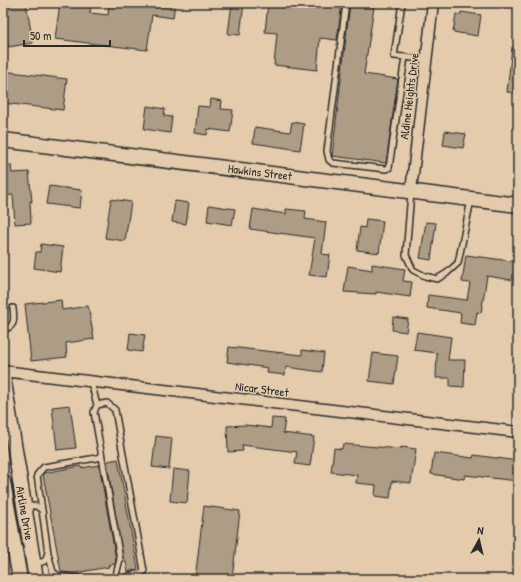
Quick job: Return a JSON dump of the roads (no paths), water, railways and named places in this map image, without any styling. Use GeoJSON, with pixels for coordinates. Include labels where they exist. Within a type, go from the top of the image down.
{"type":"FeatureCollection","features":[{"type":"Feature","properties":{"kind":"main road","name":"Hawkins Street"},"geometry":{"type":"LineString","coordinates":[[5,141],[518,205]]}},
{"type":"Feature","properties":{"kind":"main road","name":"Airline Drive"},"geometry":{"type":"LineString","coordinates":[[3,376],[36,579]]}},
{"type":"Feature","properties":{"kind":"main road","name":"Airline Drive"},"geometry":{"type":"LineString","coordinates":[[4,489],[20,579]]}},
{"type":"Feature","properties":{"kind":"street","name":"Aldine Heights Drive"},"geometry":{"type":"LineString","coordinates":[[411,191],[433,3]]}},
{"type":"Feature","properties":{"kind":"street","name":"Nicar Street"},"geometry":{"type":"LineString","coordinates":[[3,371],[518,432]]}},
{"type":"Feature","properties":{"kind":"lane"},"geometry":{"type":"LineString","coordinates":[[346,3],[326,151],[329,160],[333,163],[386,169],[389,168],[405,57]]}},
{"type":"Feature","properties":{"kind":"lane"},"geometry":{"type":"LineString","coordinates":[[402,3],[394,56],[426,60]]}},
{"type":"Feature","properties":{"kind":"lane"},"geometry":{"type":"LineString","coordinates":[[411,191],[406,255],[413,270],[425,276],[437,279],[447,273],[458,263],[471,199]]}},
{"type":"Feature","properties":{"kind":"lane"},"geometry":{"type":"LineString","coordinates":[[3,330],[12,327],[14,323],[13,308]]}},
{"type":"Feature","properties":{"kind":"lane"},"geometry":{"type":"LineString","coordinates":[[91,382],[97,405],[94,412],[120,559],[115,579]]}},
{"type":"Feature","properties":{"kind":"lane"},"geometry":{"type":"LineString","coordinates":[[97,405],[107,403],[115,410],[144,571],[120,579]]}},
{"type":"Feature","properties":{"kind":"lane"},"geometry":{"type":"LineString","coordinates":[[87,579],[60,576],[53,572],[48,552],[37,475],[44,467],[102,457]]}},
{"type":"Feature","properties":{"kind":"lane"},"geometry":{"type":"LineString","coordinates":[[24,506],[36,506],[42,510]]}},
{"type":"Feature","properties":{"kind":"lane"},"geometry":{"type":"LineString","coordinates":[[34,564],[45,561],[48,552]]}}]}
